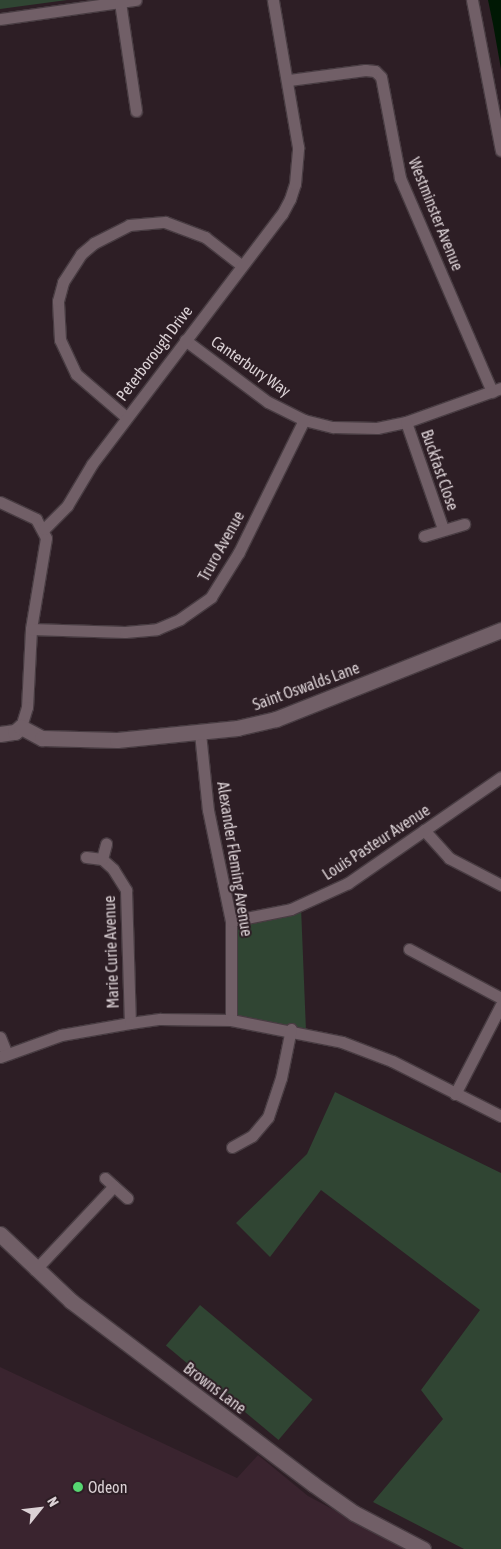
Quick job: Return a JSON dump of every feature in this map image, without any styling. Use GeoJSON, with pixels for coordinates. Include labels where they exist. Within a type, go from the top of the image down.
{"type":"FeatureCollection","features":[{"type":"Feature","properties":{"kind":"street"},"geometry":{"type":"LineString","coordinates":[[0,19],[136,0]]}},
{"type":"Feature","properties":{"kind":"street","name":"Peterborough Drive"},"geometry":{"type":"LineString","coordinates":[[44,529],[67,506],[92,464],[126,417],[282,214],[295,184],[298,147],[273,0]]}},
{"type":"Feature","properties":{"kind":"street"},"geometry":{"type":"LineString","coordinates":[[472,0],[501,150]]}},
{"type":"Feature","properties":{"kind":"street"},"geometry":{"type":"LineString","coordinates":[[120,2],[136,111]]}},
{"type":"Feature","properties":{"kind":"street","name":"Westminster Avenue"},"geometry":{"type":"LineString","coordinates":[[288,80],[365,70],[375,71],[381,78],[400,178],[496,390]]}},
{"type":"Feature","properties":{"kind":"street"},"geometry":{"type":"LineString","coordinates":[[126,417],[76,374],[60,340],[58,301],[63,282],[81,254],[94,243],[129,225],[165,222],[205,238],[241,265]]}},
{"type":"Feature","properties":{"kind":"street","name":"Canterbury Way"},"geometry":{"type":"LineString","coordinates":[[185,340],[268,402],[304,420],[356,429],[406,422],[496,390]]}},
{"type":"Feature","properties":{"kind":"street","name":"Truro Avenue"},"geometry":{"type":"LineString","coordinates":[[30,628],[125,632],[157,629],[180,619],[211,597],[239,552],[304,420]]}},
{"type":"Feature","properties":{"kind":"street","name":"Buckfast Close"},"geometry":{"type":"LineString","coordinates":[[406,422],[443,529]]}},
{"type":"Feature","properties":{"kind":"street"},"geometry":{"type":"LineString","coordinates":[[0,502],[29,515],[44,529],[46,538],[30,628],[27,706],[21,727],[16,732],[0,734]]}},
{"type":"Feature","properties":{"kind":"street","name":"Buckfast Close"},"geometry":{"type":"LineString","coordinates":[[424,536],[464,524]]}},
{"type":"Feature","properties":{"kind":"street","name":"Saint Oswalds Lane"},"geometry":{"type":"LineString","coordinates":[[21,727],[42,738],[117,740],[200,733],[276,719],[501,630]]}},
{"type":"Feature","properties":{"kind":"street","name":"Alexander Fleming Avenue"},"geometry":{"type":"LineString","coordinates":[[200,733],[208,810],[232,921],[231,1020]]}},
{"type":"Feature","properties":{"kind":"street","name":"Louis Pasteur Avenue"},"geometry":{"type":"LineString","coordinates":[[232,921],[291,909],[348,883],[501,778]]}},
{"type":"Feature","properties":{"kind":"street"},"geometry":{"type":"LineString","coordinates":[[424,830],[449,858],[501,885]]}},
{"type":"Feature","properties":{"kind":"street"},"geometry":{"type":"LineString","coordinates":[[86,857],[102,859],[106,844]]}},
{"type":"Feature","properties":{"kind":"street","name":"Marie Curie Avenue"},"geometry":{"type":"LineString","coordinates":[[102,859],[126,890],[130,1023]]}},
{"type":"Feature","properties":{"kind":"street"},"geometry":{"type":"LineString","coordinates":[[409,948],[501,998]]}},
{"type":"Feature","properties":{"kind":"street"},"geometry":{"type":"LineString","coordinates":[[455,1094],[501,1005]]}},
{"type":"Feature","properties":{"kind":"street"},"geometry":{"type":"LineString","coordinates":[[0,1037],[3,1056],[61,1035],[160,1019],[231,1020],[291,1029],[342,1042],[392,1061],[501,1116]]}},
{"type":"Feature","properties":{"kind":"street"},"geometry":{"type":"LineString","coordinates":[[232,1147],[252,1136],[268,1117],[282,1078],[291,1029]]}},
{"type":"Feature","properties":{"kind":"street"},"geometry":{"type":"LineString","coordinates":[[35,1270],[109,1182],[127,1198]]}},
{"type":"Feature","properties":{"kind":"street","name":"Browns Lane"},"geometry":{"type":"LineString","coordinates":[[0,1234],[35,1270],[71,1301],[313,1484],[354,1512],[423,1549]]}},
{"type":"Feature","properties":{"kind":"shaded area"},"geometry":{"type":"Polygon","coordinates":[[[0,0],[67,0],[0,9],[0,0]]]}},
{"type":"Feature","properties":{"kind":"shaded area"},"geometry":{"type":"Polygon","coordinates":[[[488,0],[501,0],[501,69],[493,24],[488,0]]]}},
{"type":"Feature","properties":{"kind":"shaded area"},"geometry":{"type":"Polygon","coordinates":[[[301,907],[306,1031],[234,1018],[235,924],[301,907]]]}},
{"type":"Feature","properties":{"kind":"shaded area"},"geometry":{"type":"Polygon","coordinates":[[[335,1092],[501,1173],[501,1549],[464,1549],[373,1502],[443,1419],[421,1390],[480,1310],[321,1190],[270,1257],[236,1223],[307,1154],[335,1092]]]}},
{"type":"Feature","properties":{"kind":"shaded area"},"geometry":{"type":"Polygon","coordinates":[[[200,1305],[313,1399],[279,1440],[166,1346],[200,1305]]]}},
{"type":"Feature","properties":{"kind":"shaded area"},"geometry":{"type":"Polygon","coordinates":[[[0,1367],[237,1478],[258,1455],[308,1496],[407,1549],[0,1549],[0,1367]]]}},
{"type":"Feature","properties":{"kind":"place","name":"Odeon"},"geometry":{"type":"Point","coordinates":[78,1487]}}]}
